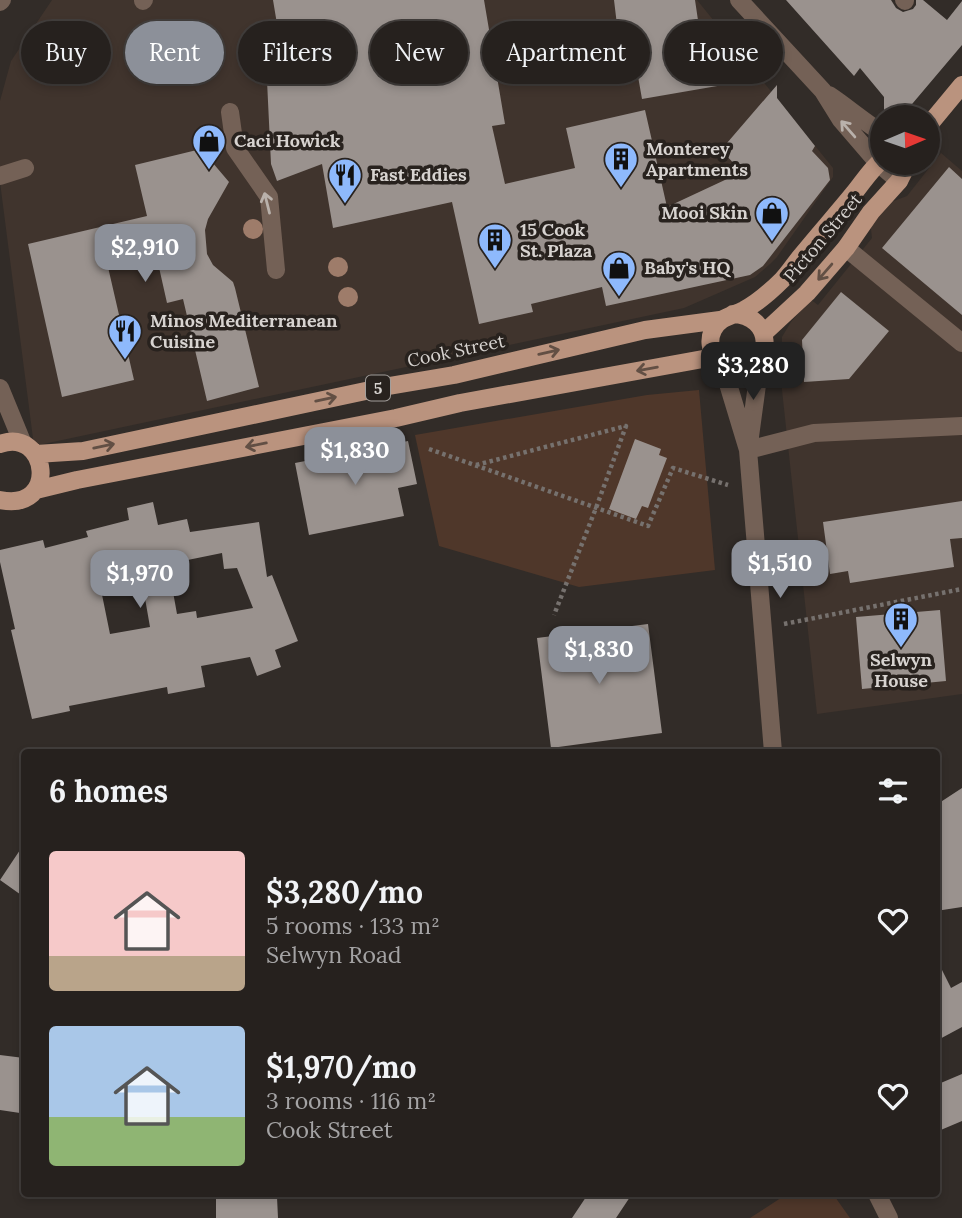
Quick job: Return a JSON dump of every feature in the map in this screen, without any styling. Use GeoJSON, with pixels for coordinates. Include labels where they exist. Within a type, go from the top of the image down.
{"type":"FeatureCollection","features":[{"type":"Feature","properties":{"kind":"main road"},"geometry":{"type":"LineString","coordinates":[[940,112],[962,85]]}},
{"type":"Feature","properties":{"kind":"main road","name":"Picton Street"},"geometry":{"type":"LineString","coordinates":[[727,317],[758,301],[782,280],[870,174]]}},
{"type":"Feature","properties":{"kind":"main road","name":"Picton Street"},"geometry":{"type":"LineString","coordinates":[[764,333],[807,293],[846,248],[902,175]]}},
{"type":"Feature","properties":{"kind":"main road"},"geometry":{"type":"LineString","coordinates":[[718,360],[711,349],[711,333],[727,317],[743,315],[752,318],[764,333],[761,355]]}},
{"type":"Feature","properties":{"kind":"main road","name":"Cook Street"},"geometry":{"type":"LineString","coordinates":[[30,449],[83,451],[389,386],[454,375],[645,330],[727,317]]}},
{"type":"Feature","properties":{"kind":"main road","name":"5"},"geometry":{"type":"LineString","coordinates":[[0,500],[14,503],[26,499],[36,490],[77,480],[460,403],[718,360],[729,368],[744,369],[761,355]]}},
{"type":"Feature","properties":{"kind":"main road","name":"5"},"geometry":{"type":"LineString","coordinates":[[0,444],[14,441],[30,449]]}},
{"type":"Feature","properties":{"kind":"main road"},"geometry":{"type":"LineString","coordinates":[[30,449],[41,466],[41,478],[36,490]]}},
{"type":"Feature","properties":{"kind":"street"},"geometry":{"type":"LineString","coordinates":[[739,0],[823,91],[841,120],[870,151]]}},
{"type":"Feature","properties":{"kind":"street"},"geometry":{"type":"LineString","coordinates":[[823,91],[853,110],[870,125]]}},
{"type":"Feature","properties":{"kind":"street"},"geometry":{"type":"LineString","coordinates":[[230,112],[234,148],[269,197],[276,270]]}},
{"type":"Feature","properties":{"kind":"street"},"geometry":{"type":"LineString","coordinates":[[0,176],[25,167]]}},
{"type":"Feature","properties":{"kind":"street"},"geometry":{"type":"LineString","coordinates":[[893,175],[899,181]]}},
{"type":"Feature","properties":{"kind":"street"},"geometry":{"type":"LineString","coordinates":[[846,248],[962,343]]}},
{"type":"Feature","properties":{"kind":"street"},"geometry":{"type":"LineString","coordinates":[[761,355],[748,450],[774,749]]}},
{"type":"Feature","properties":{"kind":"street"},"geometry":{"type":"LineString","coordinates":[[718,360],[748,450]]}},
{"type":"Feature","properties":{"kind":"street"},"geometry":{"type":"LineString","coordinates":[[0,388],[30,449]]}},
{"type":"Feature","properties":{"kind":"street"},"geometry":{"type":"LineString","coordinates":[[748,450],[814,433],[962,426]]}},
{"type":"Feature","properties":{"kind":"street"},"geometry":{"type":"LineString","coordinates":[[878,1197],[889,1218]]}},
{"type":"Feature","properties":{"kind":"path"},"geometry":{"type":"LineString","coordinates":[[475,466],[626,426],[554,615]]}},
{"type":"Feature","properties":{"kind":"path"},"geometry":{"type":"LineString","coordinates":[[429,449],[648,526],[673,468],[751,493]]}},
{"type":"Feature","properties":{"kind":"path"},"geometry":{"type":"LineString","coordinates":[[763,628],[962,589]]}},
{"type":"Feature","properties":{"kind":"shaded area"},"geometry":{"type":"Polygon","coordinates":[[[52,0],[697,0],[714,21],[664,21],[664,84],[765,84],[833,168],[833,177],[770,264],[755,277],[684,308],[34,446],[0,182],[0,101],[11,61],[21,46],[21,84],[111,84],[111,21],[38,21],[52,0]]]}},
{"type":"Feature","properties":{"kind":"shaded area"},"geometry":{"type":"Polygon","coordinates":[[[940,154],[962,171],[962,694],[817,714],[782,390],[782,337],[810,299],[818,305],[872,238],[870,221],[886,204],[907,196],[924,175],[940,175],[940,154]]]}},
{"type":"Feature","properties":{"kind":"shaded area"},"geometry":{"type":"Polygon","coordinates":[[[699,390],[715,570],[579,587],[439,546],[415,435],[647,395],[699,390]]]}},
{"type":"Feature","properties":{"kind":"shaded area"},"geometry":{"type":"Polygon","coordinates":[[[782,1197],[835,1197],[850,1218],[750,1218],[782,1197]]]}},
{"type":"Feature","properties":{"kind":"building"},"geometry":{"type":"Polygon","coordinates":[[[273,0],[484,0],[488,21],[482,21],[482,84],[498,84],[505,124],[492,126],[505,184],[575,168],[566,128],[645,110],[667,207],[742,172],[721,150],[777,85],[777,98],[815,146],[812,151],[828,168],[830,180],[763,266],[750,275],[606,306],[602,287],[531,304],[533,312],[479,324],[452,202],[333,228],[322,164],[277,181],[271,164],[267,84],[356,84],[356,21],[276,21],[273,0]]]}},
{"type":"Feature","properties":{"kind":"building"},"geometry":{"type":"Polygon","coordinates":[[[614,0],[695,0],[698,21],[664,21],[664,84],[729,84],[642,99],[639,84],[650,84],[650,21],[617,21],[614,0]]]}},
{"type":"Feature","properties":{"kind":"building"},"geometry":{"type":"Polygon","coordinates":[[[786,0],[891,0],[896,8],[903,12],[913,9],[916,0],[923,0],[947,20],[962,1],[962,45],[911,105],[884,105],[884,97],[860,68],[854,76],[786,0]]]}},
{"type":"Feature","properties":{"kind":"building"},"geometry":{"type":"Polygon","coordinates":[[[201,149],[229,182],[208,219],[205,230],[207,254],[213,265],[233,282],[259,387],[207,401],[183,299],[167,303],[154,245],[105,254],[134,380],[62,397],[28,244],[147,216],[135,165],[201,149]]]}},
{"type":"Feature","properties":{"kind":"building"},"geometry":{"type":"Polygon","coordinates":[[[949,167],[962,179],[962,315],[882,248],[949,167]]]}},
{"type":"Feature","properties":{"kind":"building"},"geometry":{"type":"Polygon","coordinates":[[[841,292],[889,331],[849,379],[804,382],[802,340],[841,292]]]}},
{"type":"Feature","properties":{"kind":"building"},"geometry":{"type":"Polygon","coordinates":[[[635,439],[661,449],[659,455],[667,458],[648,508],[642,506],[636,519],[609,509],[635,439]]]}},
{"type":"Feature","properties":{"kind":"building"},"geometry":{"type":"Polygon","coordinates":[[[408,441],[417,484],[398,488],[404,516],[309,535],[295,463],[408,441]]]}},
{"type":"Feature","properties":{"kind":"building"},"geometry":{"type":"Polygon","coordinates":[[[962,501],[962,538],[950,539],[954,567],[850,583],[848,571],[830,574],[823,522],[962,501]]]}},
{"type":"Feature","properties":{"kind":"building"},"geometry":{"type":"Polygon","coordinates":[[[153,502],[158,525],[187,519],[190,532],[259,522],[267,577],[272,575],[298,641],[275,650],[281,667],[257,676],[250,657],[201,666],[205,687],[168,694],[167,687],[69,706],[70,711],[32,719],[11,630],[15,629],[0,562],[0,550],[43,540],[45,548],[88,537],[86,531],[129,520],[127,508],[153,502]],[[222,553],[168,564],[177,614],[196,611],[197,618],[253,608],[237,568],[224,569],[222,553]],[[139,564],[98,575],[110,634],[150,627],[139,564]]]}},
{"type":"Feature","properties":{"kind":"building","name":"Selwyn House"},"geometry":{"type":"Polygon","coordinates":[[[940,610],[946,681],[862,689],[856,617],[940,610]]]}},
{"type":"Feature","properties":{"kind":"building"},"geometry":{"type":"Polygon","coordinates":[[[648,624],[662,733],[551,748],[537,638],[648,624]]]}},
{"type":"Feature","properties":{"kind":"building"},"geometry":{"type":"Polygon","coordinates":[[[962,788],[962,907],[940,910],[940,802],[962,788]]]}},
{"type":"Feature","properties":{"kind":"building"},"geometry":{"type":"Polygon","coordinates":[[[21,848],[21,895],[0,880],[21,848]]]}},
{"type":"Feature","properties":{"kind":"building"},"geometry":{"type":"Polygon","coordinates":[[[940,966],[951,988],[962,982],[962,1027],[940,1039],[940,966]]]}},
{"type":"Feature","properties":{"kind":"building"},"geometry":{"type":"Polygon","coordinates":[[[0,1055],[21,1058],[20,1113],[0,1110],[0,1055]]]}},
{"type":"Feature","properties":{"kind":"building"},"geometry":{"type":"Polygon","coordinates":[[[962,1074],[962,1121],[940,1130],[940,1083],[962,1074]]]}},
{"type":"Feature","properties":{"kind":"building"},"geometry":{"type":"Polygon","coordinates":[[[277,1197],[278,1218],[216,1218],[216,1199],[277,1197]]]}},
{"type":"Feature","properties":{"kind":"building"},"geometry":{"type":"Polygon","coordinates":[[[586,1197],[630,1197],[616,1218],[572,1218],[586,1197]]]}},
{"type":"Feature","properties":{"kind":"place","name":"Caci Howick"},"geometry":{"type":"Point","coordinates":[209,171]}},
{"type":"Feature","properties":{"kind":"place","name":"Monterey Apartments"},"geometry":{"type":"Point","coordinates":[621,189]}},
{"type":"Feature","properties":{"kind":"place","name":"Fast Eddies"},"geometry":{"type":"Point","coordinates":[345,205]}},
{"type":"Feature","properties":{"kind":"place","name":"Mooi Skin"},"geometry":{"type":"Point","coordinates":[772,243]}},
{"type":"Feature","properties":{"kind":"place","name":"15 Cook St. Plaza"},"geometry":{"type":"Point","coordinates":[495,270]}},
{"type":"Feature","properties":{"kind":"place","name":"Baby's HQ"},"geometry":{"type":"Point","coordinates":[619,298]}},
{"type":"Feature","properties":{"kind":"place","name":"Minos Mediterranean Cuisine"},"geometry":{"type":"Point","coordinates":[125,361]}},
{"type":"Feature","properties":{"kind":"place","name":"Selwyn House"},"geometry":{"type":"Point","coordinates":[901,649]}}]}
